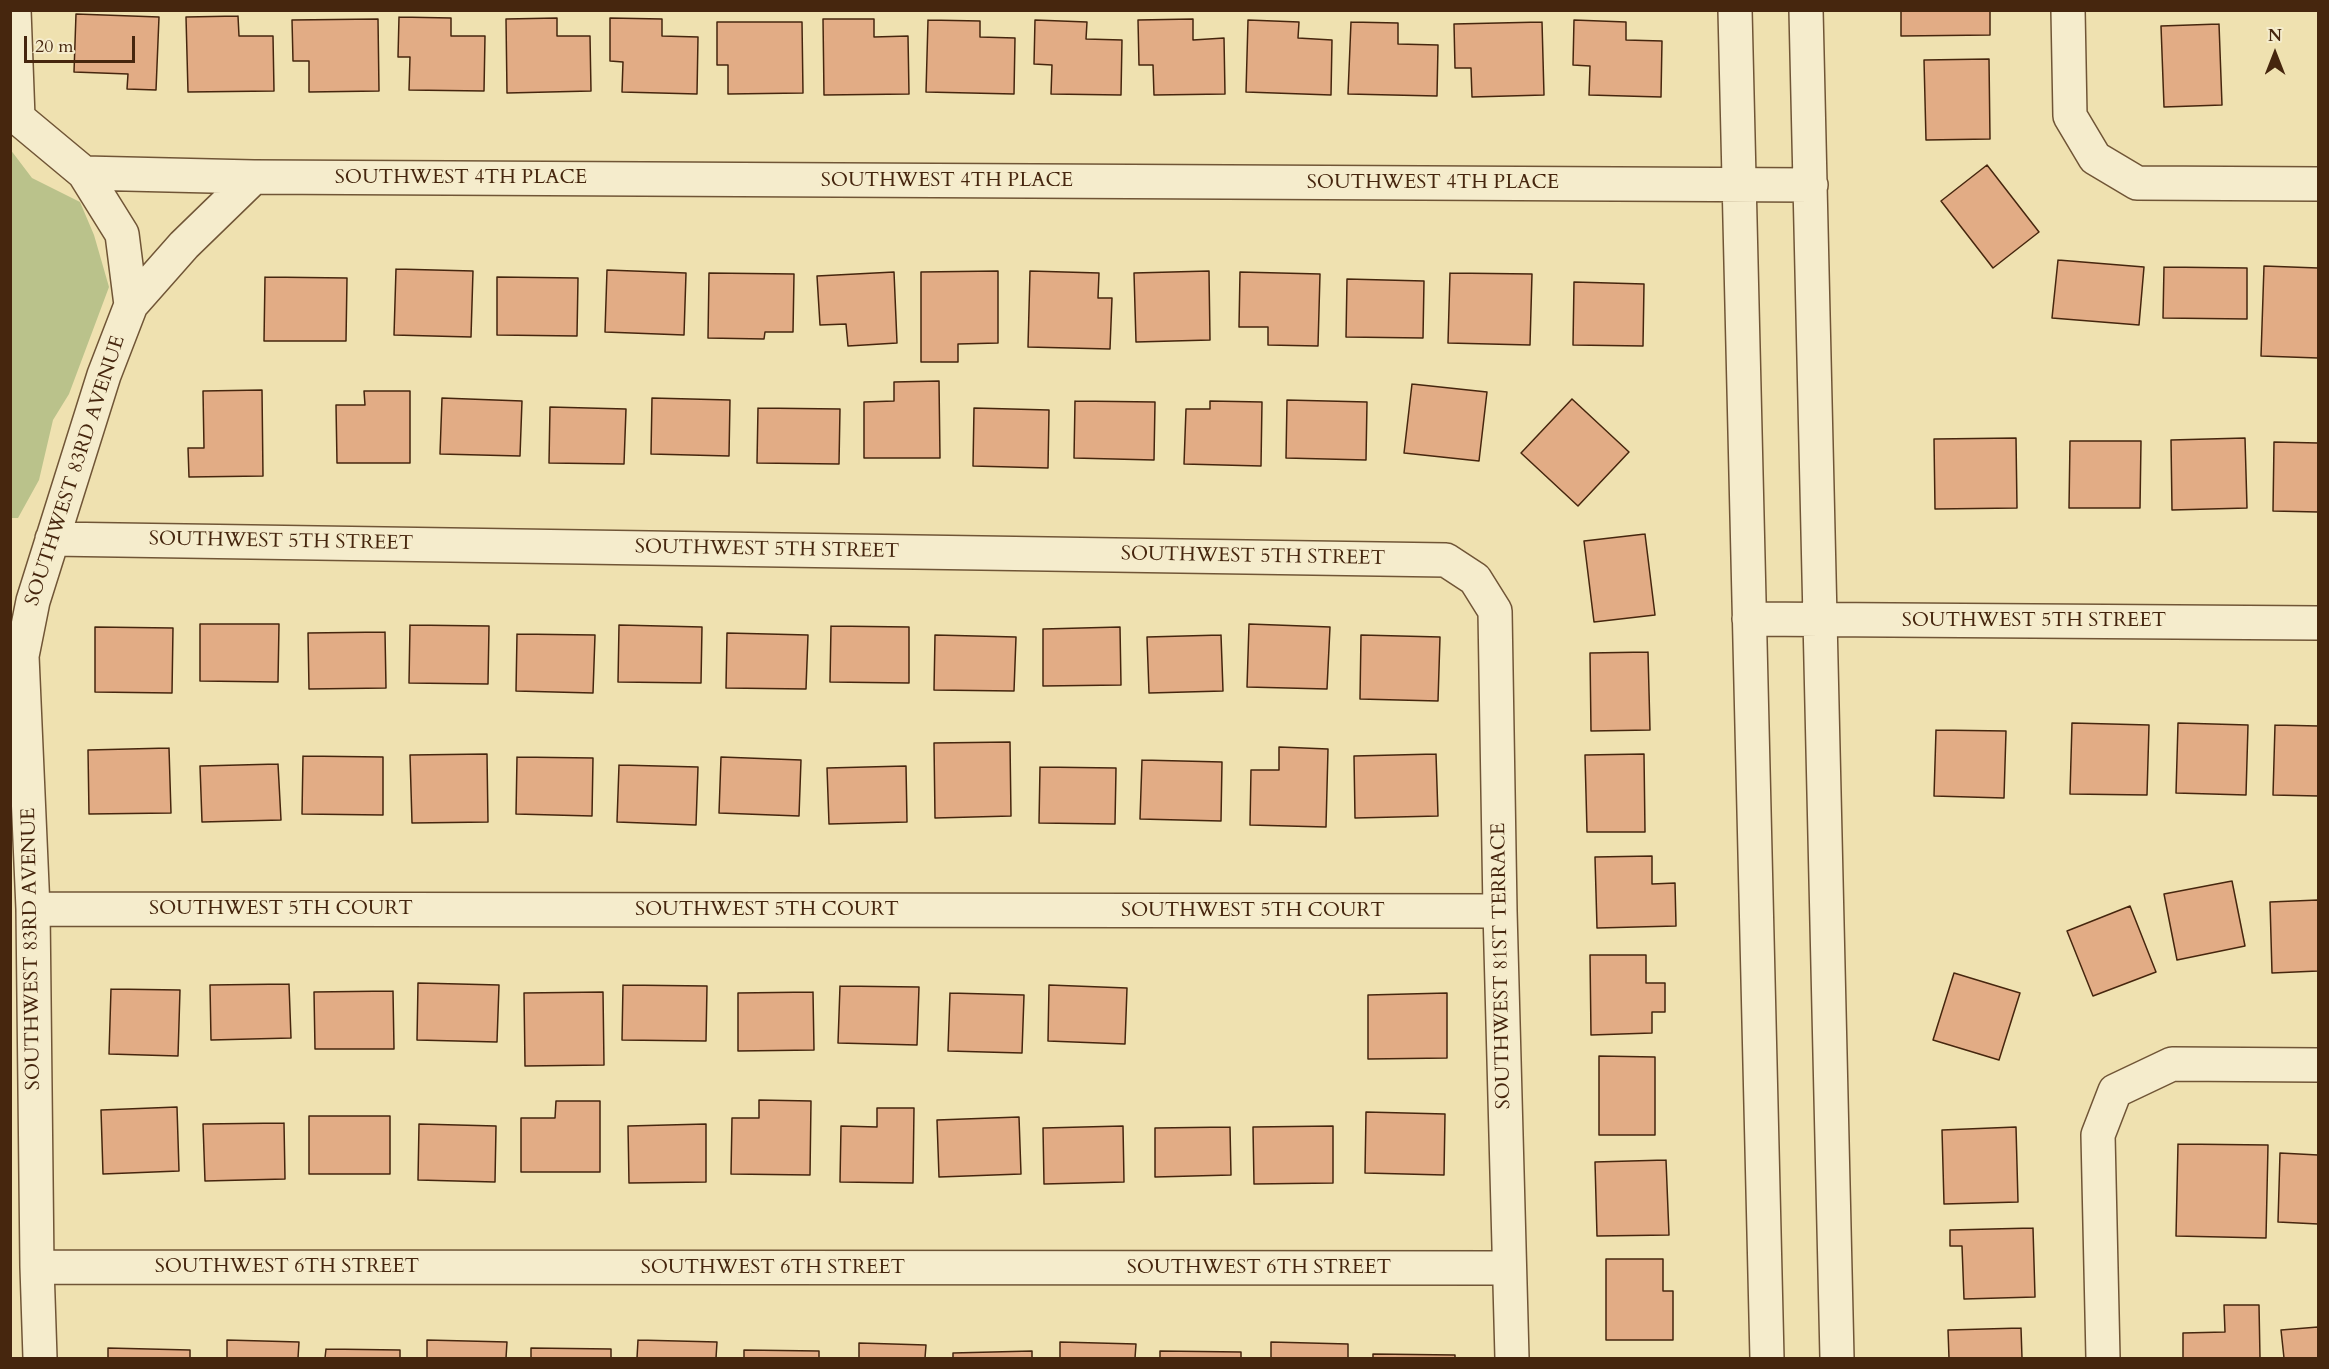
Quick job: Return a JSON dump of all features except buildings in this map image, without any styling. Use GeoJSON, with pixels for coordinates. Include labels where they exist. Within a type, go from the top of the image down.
{"type":"FeatureCollection","features":[{"type":"Feature","properties":{"kind":"street","name":"SOUTHWEST 83RD AVENUE"},"geometry":{"type":"LineString","coordinates":[[14,10],[18,118],[84,173],[123,234],[131,305]]}},
{"type":"Feature","properties":{"kind":"street"},"geometry":{"type":"LineString","coordinates":[[1735,10],[1767,1359]]}},
{"type":"Feature","properties":{"kind":"street"},"geometry":{"type":"LineString","coordinates":[[1806,10],[1837,1359]]}},
{"type":"Feature","properties":{"kind":"street"},"geometry":{"type":"LineString","coordinates":[[2068,10],[2070,116],[2095,158],[2137,183],[2319,184]]}},
{"type":"Feature","properties":{"kind":"street","name":"SOUTHWEST 4TH PLACE"},"geometry":{"type":"LineString","coordinates":[[84,173],[254,177],[1810,185]]}},
{"type":"Feature","properties":{"kind":"street","name":"SOUTHWEST 83RD AVENUE"},"geometry":{"type":"LineString","coordinates":[[40,1359],[33,909],[22,656],[33,601],[52,539],[104,375],[131,305],[184,245],[254,177]]}},
{"type":"Feature","properties":{"kind":"street","name":"SOUTHWEST 5TH STREET"},"geometry":{"type":"LineString","coordinates":[[52,539],[1446,560],[1475,579]]}},
{"type":"Feature","properties":{"kind":"street","name":"SOUTHWEST 81ST TERRACE"},"geometry":{"type":"LineString","coordinates":[[1475,579],[1496,611],[1500,911],[1512,1359]]}},
{"type":"Feature","properties":{"kind":"street","name":"SOUTHWEST 5TH STREET"},"geometry":{"type":"LineString","coordinates":[[1749,619],[2319,623]]}},
{"type":"Feature","properties":{"kind":"street","name":"SOUTHWEST 5TH COURT"},"geometry":{"type":"LineString","coordinates":[[33,909],[1500,911]]}},
{"type":"Feature","properties":{"kind":"street"},"geometry":{"type":"LineString","coordinates":[[2103,1359],[2098,1136],[2115,1091],[2172,1064],[2319,1065]]}},
{"type":"Feature","properties":{"kind":"street","name":"SOUTHWEST 6TH STREET"},"geometry":{"type":"LineString","coordinates":[[37,1267],[1509,1268]]}},
{"type":"Feature","properties":{"kind":"green space"},"geometry":{"type":"Polygon","coordinates":[[[10,149],[32,178],[80,202],[94,235],[109,287],[69,394],[53,420],[39,480],[18,518],[10,518],[10,149]]]}}]}
